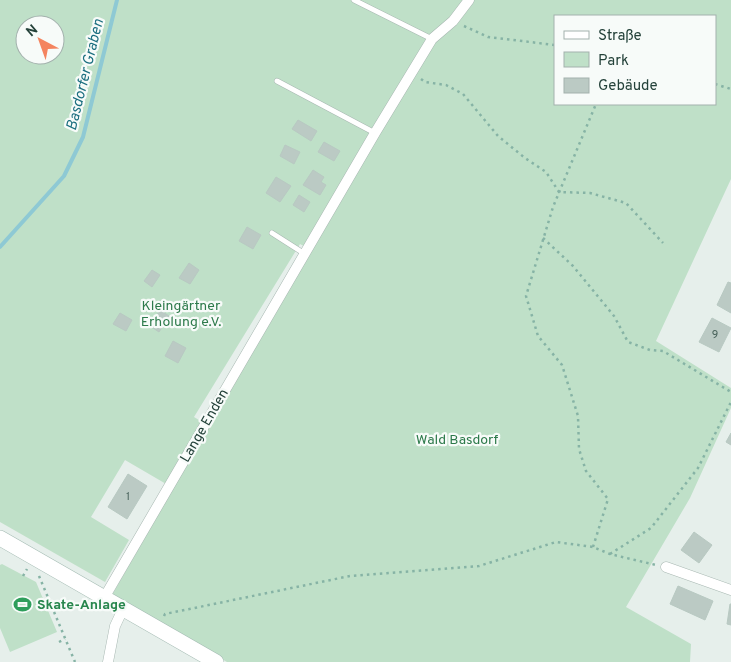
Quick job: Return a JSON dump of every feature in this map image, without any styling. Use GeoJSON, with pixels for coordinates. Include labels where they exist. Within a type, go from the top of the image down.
{"type":"FeatureCollection","features":[{"type":"Feature","properties":{"kind":"main road"},"geometry":{"type":"LineString","coordinates":[[0,538],[216,662]]}},
{"type":"Feature","properties":{"kind":"street","name":"Lange Enden"},"geometry":{"type":"LineString","coordinates":[[104,598],[375,133],[432,39],[453,21],[469,0]]}},
{"type":"Feature","properties":{"kind":"street"},"geometry":{"type":"LineString","coordinates":[[666,567],[731,590]]}},
{"type":"Feature","properties":{"kind":"street"},"geometry":{"type":"LineString","coordinates":[[108,662],[115,626],[123,610]]}},
{"type":"Feature","properties":{"kind":"lane"},"geometry":{"type":"LineString","coordinates":[[354,0],[432,39]]}},
{"type":"Feature","properties":{"kind":"lane"},"geometry":{"type":"LineString","coordinates":[[277,81],[375,133]]}},
{"type":"Feature","properties":{"kind":"lane"},"geometry":{"type":"LineString","coordinates":[[272,233],[305,254]]}},
{"type":"Feature","properties":{"kind":"path"},"geometry":{"type":"LineString","coordinates":[[453,21],[488,37],[554,45]]}},
{"type":"Feature","properties":{"kind":"path"},"geometry":{"type":"LineString","coordinates":[[412,72],[425,82],[446,85],[463,94],[498,136],[546,172],[559,192]]}},
{"type":"Feature","properties":{"kind":"path"},"geometry":{"type":"LineString","coordinates":[[716,84],[731,88]]}},
{"type":"Feature","properties":{"kind":"path"},"geometry":{"type":"LineString","coordinates":[[593,547],[608,499],[586,471],[579,449],[578,416],[562,365],[538,336],[526,296],[559,192],[596,105]]}},
{"type":"Feature","properties":{"kind":"path"},"geometry":{"type":"LineString","coordinates":[[559,192],[590,193],[626,203],[663,243]]}},
{"type":"Feature","properties":{"kind":"path"},"geometry":{"type":"LineString","coordinates":[[544,238],[573,266],[614,316],[628,342],[650,350],[663,351],[731,392]]}},
{"type":"Feature","properties":{"kind":"path"},"geometry":{"type":"LineString","coordinates":[[610,554],[651,528],[698,468],[731,402]]}},
{"type":"Feature","properties":{"kind":"path"},"geometry":{"type":"LineString","coordinates":[[157,628],[165,614],[350,576],[479,566],[556,542],[593,547],[610,554],[666,567]]}},
{"type":"Feature","properties":{"kind":"path"},"geometry":{"type":"LineString","coordinates":[[45,564],[38,574],[75,662]]}},
{"type":"Feature","properties":{"kind":"path"},"geometry":{"type":"LineString","coordinates":[[59,642],[66,639]]}},
{"type":"Feature","properties":{"kind":"green space","name":"Wald Basdorf"},"geometry":{"type":"Polygon","coordinates":[[[0,0],[731,0],[731,179],[656,341],[731,388],[731,408],[690,498],[626,607],[691,644],[690,662],[227,662],[112,595],[173,488],[125,460],[91,517],[129,540],[105,582],[0,522],[0,0]],[[300,244],[194,417],[207,425],[311,250],[300,244]]]}},
{"type":"Feature","properties":{"kind":"green space","name":"Skate-Anlage"},"geometry":{"type":"Polygon","coordinates":[[[2,564],[36,582],[57,632],[10,652],[0,628],[0,565],[2,564]]]}},
{"type":"Feature","properties":{"kind":"building"},"geometry":{"type":"Polygon","coordinates":[[[298,120],[317,131],[311,141],[292,129],[298,120]]]}},
{"type":"Feature","properties":{"kind":"building"},"geometry":{"type":"Polygon","coordinates":[[[324,142],[340,151],[334,161],[318,152],[324,142]]]}},
{"type":"Feature","properties":{"kind":"building"},"geometry":{"type":"Polygon","coordinates":[[[285,145],[300,152],[294,164],[280,156],[285,145]]]}},
{"type":"Feature","properties":{"kind":"building"},"geometry":{"type":"Polygon","coordinates":[[[313,170],[324,177],[321,182],[326,185],[320,195],[303,185],[313,170]]]}},
{"type":"Feature","properties":{"kind":"building"},"geometry":{"type":"Polygon","coordinates":[[[276,177],[291,186],[280,202],[266,193],[276,177]]]}},
{"type":"Feature","properties":{"kind":"building"},"geometry":{"type":"Polygon","coordinates":[[[299,195],[310,202],[304,212],[293,205],[299,195]]]}},
{"type":"Feature","properties":{"kind":"building"},"geometry":{"type":"Polygon","coordinates":[[[247,227],[261,235],[253,249],[239,241],[247,227]]]}},
{"type":"Feature","properties":{"kind":"building"},"geometry":{"type":"Polygon","coordinates":[[[189,263],[199,270],[190,284],[179,278],[189,263]]]}},
{"type":"Feature","properties":{"kind":"building"},"geometry":{"type":"Polygon","coordinates":[[[152,270],[160,275],[152,287],[144,281],[152,270]]]}},
{"type":"Feature","properties":{"kind":"building"},"geometry":{"type":"Polygon","coordinates":[[[728,282],[731,283],[731,313],[717,305],[728,282]]]}},
{"type":"Feature","properties":{"kind":"building"},"geometry":{"type":"Polygon","coordinates":[[[160,310],[169,316],[159,332],[150,326],[160,310]]]}},
{"type":"Feature","properties":{"kind":"building"},"geometry":{"type":"Polygon","coordinates":[[[120,313],[132,320],[126,331],[113,324],[120,313]]]}},
{"type":"Feature","properties":{"kind":"building"},"geometry":{"type":"Polygon","coordinates":[[[712,318],[731,328],[719,352],[699,342],[712,318]]]}},
{"type":"Feature","properties":{"kind":"building"},"geometry":{"type":"Polygon","coordinates":[[[173,341],[186,348],[178,363],[165,356],[173,341]]]}},
{"type":"Feature","properties":{"kind":"building"},"geometry":{"type":"Polygon","coordinates":[[[731,433],[731,445],[726,442],[731,433]]]}},
{"type":"Feature","properties":{"kind":"building"},"geometry":{"type":"Polygon","coordinates":[[[128,474],[147,486],[127,519],[108,507],[128,474]]]}},
{"type":"Feature","properties":{"kind":"building"},"geometry":{"type":"Polygon","coordinates":[[[694,532],[712,545],[699,563],[681,550],[694,532]]]}},
{"type":"Feature","properties":{"kind":"building"},"geometry":{"type":"Polygon","coordinates":[[[678,586],[713,601],[705,620],[670,604],[678,586]]]}},
{"type":"Feature","properties":{"kind":"building"},"geometry":{"type":"Polygon","coordinates":[[[731,604],[731,625],[727,624],[731,604]]]}},
{"type":"Feature","properties":{"kind":"waterway","name":"Basdorfer Graben"},"geometry":{"type":"LineString","coordinates":[[0,247],[64,176],[83,137],[117,0]]}},
{"type":"Feature","properties":{"kind":"place","name":"Skate-Anlage"},"geometry":{"type":"Point","coordinates":[23,605]}},
{"type":"Feature","properties":{"kind":"park label","name":"Kleingärtner Erholung e.V."},"geometry":{"type":"Point","coordinates":[181,314]}}]}
